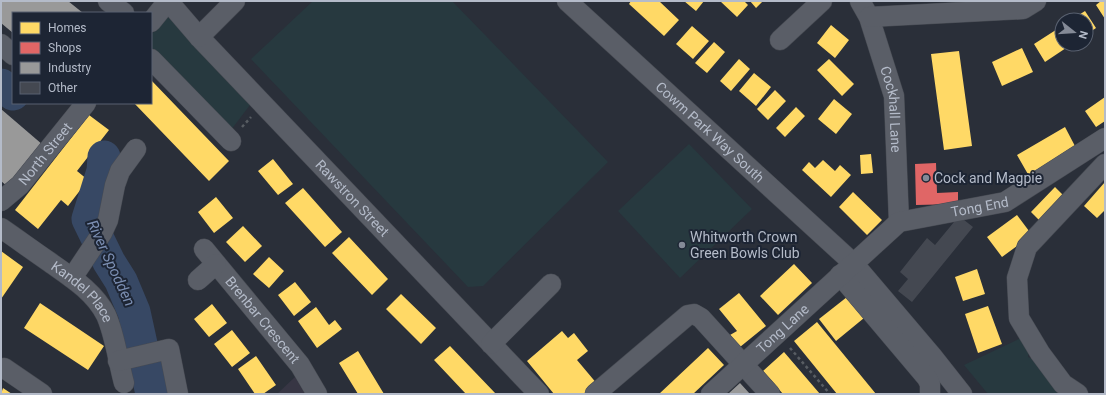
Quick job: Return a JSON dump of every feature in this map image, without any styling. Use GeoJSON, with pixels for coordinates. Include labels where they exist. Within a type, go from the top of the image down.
{"type":"FeatureCollection","features":[{"type":"Feature","properties":{"kind":"street"},"geometry":{"type":"LineString","coordinates":[[108,1],[123,12]]}},
{"type":"Feature","properties":{"kind":"street"},"geometry":{"type":"LineString","coordinates":[[152,21],[168,1]]}},
{"type":"Feature","properties":{"kind":"street","name":"Rawstron Street"},"geometry":{"type":"LineString","coordinates":[[168,1],[199,37],[538,394]]}},
{"type":"Feature","properties":{"kind":"street"},"geometry":{"type":"LineString","coordinates":[[199,37],[235,1]]}},
{"type":"Feature","properties":{"kind":"street","name":"Cowm Park Way South"},"geometry":{"type":"LineString","coordinates":[[567,1],[847,269]]}},
{"type":"Feature","properties":{"kind":"street"},"geometry":{"type":"LineString","coordinates":[[780,40],[822,1]]}},
{"type":"Feature","properties":{"kind":"street"},"geometry":{"type":"LineString","coordinates":[[864,9],[1023,9],[1036,1]]}},
{"type":"Feature","properties":{"kind":"street","name":"Cockhall Lane"},"geometry":{"type":"LineString","coordinates":[[864,9],[894,96],[899,222]]}},
{"type":"Feature","properties":{"kind":"street"},"geometry":{"type":"LineString","coordinates":[[1,44],[12,54]]}},
{"type":"Feature","properties":{"kind":"street"},"geometry":{"type":"LineString","coordinates":[[152,60],[231,141]]}},
{"type":"Feature","properties":{"kind":"street","name":"North Street"},"geometry":{"type":"LineString","coordinates":[[1,201],[20,185],[77,106]]}},
{"type":"Feature","properties":{"kind":"street","name":"Tong End"},"geometry":{"type":"LineString","coordinates":[[899,222],[1005,202],[1105,138]]}},
{"type":"Feature","properties":{"kind":"street"},"geometry":{"type":"LineString","coordinates":[[72,278],[102,233],[108,220],[120,171],[136,149]]}},
{"type":"Feature","properties":{"kind":"street"},"geometry":{"type":"LineString","coordinates":[[1078,394],[1063,384],[1040,353],[1019,318],[1017,278],[1027,247],[1105,164]]}},
{"type":"Feature","properties":{"kind":"street"},"geometry":{"type":"LineString","coordinates":[[847,269],[899,222]]}},
{"type":"Feature","properties":{"kind":"street","name":"Kandel Place"},"geometry":{"type":"LineString","coordinates":[[1,228],[72,278],[99,303],[106,315],[124,360],[124,382]]}},
{"type":"Feature","properties":{"kind":"street","name":"Brenbar Crescent"},"geometry":{"type":"LineString","coordinates":[[198,280],[210,257],[300,365],[318,394]]}},
{"type":"Feature","properties":{"kind":"street"},"geometry":{"type":"LineString","coordinates":[[847,269],[927,378],[930,384],[930,394]]}},
{"type":"Feature","properties":{"kind":"street"},"geometry":{"type":"LineString","coordinates":[[847,269],[932,356],[962,394]]}},
{"type":"Feature","properties":{"kind":"street","name":"Tong Lane"},"geometry":{"type":"LineString","coordinates":[[711,394],[847,269]]}},
{"type":"Feature","properties":{"kind":"street"},"geometry":{"type":"LineString","coordinates":[[491,344],[551,284]]}},
{"type":"Feature","properties":{"kind":"street"},"geometry":{"type":"LineString","coordinates":[[595,394],[673,326],[688,315],[694,314],[701,318],[770,394]]}},
{"type":"Feature","properties":{"kind":"street"},"geometry":{"type":"LineString","coordinates":[[124,360],[169,349],[178,394]]}},
{"type":"Feature","properties":{"kind":"street"},"geometry":{"type":"LineString","coordinates":[[2,365],[42,394]]}},
{"type":"Feature","properties":{"kind":"path"},"geometry":{"type":"LineString","coordinates":[[231,141],[262,103]]}},
{"type":"Feature","properties":{"kind":"path"},"geometry":{"type":"LineString","coordinates":[[777,334],[830,394]]}},
{"type":"Feature","properties":{"kind":"shaded area"},"geometry":{"type":"Polygon","coordinates":[[[313,1],[452,1],[608,162],[483,286],[468,287],[251,59],[313,1]]]}},
{"type":"Feature","properties":{"kind":"shaded area"},"geometry":{"type":"Polygon","coordinates":[[[168,15],[253,101],[231,130],[152,48],[152,34],[168,15]]]}},
{"type":"Feature","properties":{"kind":"shaded area","name":"Whitworth Crown Green Bowls Club"},"geometry":{"type":"Polygon","coordinates":[[[689,144],[752,209],[680,278],[618,211],[689,144]]]}},
{"type":"Feature","properties":{"kind":"shaded area"},"geometry":{"type":"Polygon","coordinates":[[[1021,338],[1030,346],[1028,357],[1039,362],[1074,394],[988,394],[964,365],[1021,338]]]}},
{"type":"Feature","properties":{"kind":"shaded area"},"geometry":{"type":"Polygon","coordinates":[[[295,377],[305,394],[277,394],[295,377]]]}},
{"type":"Feature","properties":{"kind":"building: Homes"},"geometry":{"type":"Polygon","coordinates":[[[631,1],[659,1],[679,20],[664,36],[629,4],[631,1]]]}},
{"type":"Feature","properties":{"kind":"building: Homes"},"geometry":{"type":"Polygon","coordinates":[[[684,1],[704,1],[696,11],[684,1]]]}},
{"type":"Feature","properties":{"kind":"building: Homes"},"geometry":{"type":"Polygon","coordinates":[[[720,1],[744,1],[748,5],[737,17],[720,1]]]}},
{"type":"Feature","properties":{"kind":"building: Homes"},"geometry":{"type":"Polygon","coordinates":[[[750,1],[763,1],[756,8],[750,1]]]}},
{"type":"Feature","properties":{"kind":"building: Homes"},"geometry":{"type":"Polygon","coordinates":[[[1101,1],[1105,1],[1105,19],[1096,5],[1101,1]]]}},
{"type":"Feature","properties":{"kind":"building: Homes"},"geometry":{"type":"Polygon","coordinates":[[[831,25],[849,40],[835,58],[817,43],[831,25]]]}},
{"type":"Feature","properties":{"kind":"building: Homes"},"geometry":{"type":"Polygon","coordinates":[[[692,26],[709,41],[693,59],[676,44],[692,26]]]}},
{"type":"Feature","properties":{"kind":"building: Homes"},"geometry":{"type":"Polygon","coordinates":[[[1054,31],[1054,52],[1060,52],[1045,62],[1034,44],[1054,31]]]}},
{"type":"Feature","properties":{"kind":"building: Homes"},"geometry":{"type":"Polygon","coordinates":[[[714,42],[725,52],[707,73],[695,63],[714,42]]]}},
{"type":"Feature","properties":{"kind":"building: Homes"},"geometry":{"type":"Polygon","coordinates":[[[1022,48],[1033,72],[1002,86],[992,62],[1022,48]]]}},
{"type":"Feature","properties":{"kind":"building: Homes"},"geometry":{"type":"Polygon","coordinates":[[[959,51],[972,146],[944,150],[931,54],[959,51]]]}},
{"type":"Feature","properties":{"kind":"building: Homes"},"geometry":{"type":"Polygon","coordinates":[[[739,59],[750,69],[731,91],[720,81],[739,59]]]}},
{"type":"Feature","properties":{"kind":"building: Homes"},"geometry":{"type":"Polygon","coordinates":[[[829,59],[854,84],[842,96],[817,70],[829,59]]]}},
{"type":"Feature","properties":{"kind":"building: Homes"},"geometry":{"type":"Polygon","coordinates":[[[754,73],[771,87],[756,106],[739,91],[754,73]]]}},
{"type":"Feature","properties":{"kind":"building: Homes"},"geometry":{"type":"Polygon","coordinates":[[[152,81],[229,161],[209,181],[135,104],[152,104],[152,81]]]}},
{"type":"Feature","properties":{"kind":"building: Homes"},"geometry":{"type":"Polygon","coordinates":[[[775,90],[786,101],[768,120],[757,109],[775,90]]]}},
{"type":"Feature","properties":{"kind":"building: Homes"},"geometry":{"type":"Polygon","coordinates":[[[1105,97],[1105,121],[1096,127],[1085,111],[1105,97]]]}},
{"type":"Feature","properties":{"kind":"building: Homes"},"geometry":{"type":"Polygon","coordinates":[[[834,99],[852,114],[836,134],[818,119],[834,99]]]}},
{"type":"Feature","properties":{"kind":"building: Homes"},"geometry":{"type":"Polygon","coordinates":[[[796,107],[805,116],[785,137],[776,128],[796,107]]]}},
{"type":"Feature","properties":{"kind":"building: Homes"},"geometry":{"type":"Polygon","coordinates":[[[89,115],[109,130],[77,171],[88,180],[68,206],[61,200],[38,229],[15,210],[89,115]]]}},
{"type":"Feature","properties":{"kind":"building: Homes"},"geometry":{"type":"Polygon","coordinates":[[[1065,127],[1076,148],[1029,176],[1017,155],[1065,127]]]}},
{"type":"Feature","properties":{"kind":"building: Homes"},"geometry":{"type":"Polygon","coordinates":[[[871,154],[873,173],[861,174],[860,155],[871,154]]]}},
{"type":"Feature","properties":{"kind":"building: Homes"},"geometry":{"type":"Polygon","coordinates":[[[273,159],[293,184],[278,195],[258,171],[273,159]]]}},
{"type":"Feature","properties":{"kind":"building: Homes"},"geometry":{"type":"Polygon","coordinates":[[[823,160],[835,171],[840,165],[851,175],[831,197],[802,170],[809,162],[815,168],[823,160]]]}},
{"type":"Feature","properties":{"kind":"building: Homes"},"geometry":{"type":"Polygon","coordinates":[[[1105,182],[1105,210],[1097,218],[1084,206],[1105,182]]]}},
{"type":"Feature","properties":{"kind":"building: Homes"},"geometry":{"type":"Polygon","coordinates":[[[1055,187],[1066,198],[1042,223],[1031,212],[1055,187]]]}},
{"type":"Feature","properties":{"kind":"building: Homes"},"geometry":{"type":"Polygon","coordinates":[[[303,188],[342,232],[325,247],[285,203],[303,188]]]}},
{"type":"Feature","properties":{"kind":"building: Homes"},"geometry":{"type":"Polygon","coordinates":[[[853,192],[882,220],[867,235],[839,207],[853,192]]]}},
{"type":"Feature","properties":{"kind":"building: Homes"},"geometry":{"type":"Polygon","coordinates":[[[216,197],[233,218],[214,233],[198,212],[216,197]]]}},
{"type":"Feature","properties":{"kind":"building: Homes"},"geometry":{"type":"Polygon","coordinates":[[[1017,215],[1032,235],[1002,257],[987,237],[1017,215]]]}},
{"type":"Feature","properties":{"kind":"building: Homes"},"geometry":{"type":"Polygon","coordinates":[[[243,226],[262,246],[245,262],[226,242],[243,226]]]}},
{"type":"Feature","properties":{"kind":"building: Homes"},"geometry":{"type":"Polygon","coordinates":[[[349,237],[388,279],[372,295],[332,253],[349,237]]]}},
{"type":"Feature","properties":{"kind":"building: Homes"},"geometry":{"type":"Polygon","coordinates":[[[1,251],[23,267],[1,299],[1,251]]]}},
{"type":"Feature","properties":{"kind":"building: Homes"},"geometry":{"type":"Polygon","coordinates":[[[269,257],[284,271],[269,288],[253,274],[269,257]]]}},
{"type":"Feature","properties":{"kind":"building: Homes"},"geometry":{"type":"Polygon","coordinates":[[[794,264],[812,283],[778,315],[760,296],[794,264]]]}},
{"type":"Feature","properties":{"kind":"building: Homes"},"geometry":{"type":"Polygon","coordinates":[[[977,269],[985,294],[963,301],[955,277],[977,269]]]}},
{"type":"Feature","properties":{"kind":"building: Homes"},"geometry":{"type":"Polygon","coordinates":[[[295,282],[311,302],[294,316],[278,295],[295,282]]]}},
{"type":"Feature","properties":{"kind":"building: Homes"},"geometry":{"type":"Polygon","coordinates":[[[739,293],[766,326],[740,347],[730,335],[737,331],[719,309],[739,293]]]}},
{"type":"Feature","properties":{"kind":"building: Homes"},"geometry":{"type":"Polygon","coordinates":[[[401,294],[436,328],[421,344],[386,309],[401,294]]]}},
{"type":"Feature","properties":{"kind":"building: Homes"},"geometry":{"type":"Polygon","coordinates":[[[847,297],[864,318],[836,341],[819,319],[847,297]]]}},
{"type":"Feature","properties":{"kind":"building: Homes"},"geometry":{"type":"Polygon","coordinates":[[[40,303],[104,346],[88,370],[24,328],[40,303]]]}},
{"type":"Feature","properties":{"kind":"building: Homes"},"geometry":{"type":"Polygon","coordinates":[[[212,304],[227,323],[209,337],[194,319],[212,304]]]}},
{"type":"Feature","properties":{"kind":"building: Homes"},"geometry":{"type":"Polygon","coordinates":[[[988,306],[1002,344],[978,353],[965,314],[988,306]]]}},
{"type":"Feature","properties":{"kind":"building: Homes"},"geometry":{"type":"Polygon","coordinates":[[[316,307],[329,325],[335,320],[342,329],[317,348],[298,321],[316,307]]]}},
{"type":"Feature","properties":{"kind":"building: Homes"},"geometry":{"type":"Polygon","coordinates":[[[817,322],[876,394],[837,394],[794,341],[817,322]]]}},
{"type":"Feature","properties":{"kind":"building: Homes"},"geometry":{"type":"Polygon","coordinates":[[[232,330],[250,353],[232,367],[214,344],[232,330]]]}},
{"type":"Feature","properties":{"kind":"building: Homes"},"geometry":{"type":"Polygon","coordinates":[[[562,331],[568,338],[574,333],[588,351],[577,360],[598,385],[587,394],[554,394],[527,361],[562,331]]]}},
{"type":"Feature","properties":{"kind":"building: Homes"},"geometry":{"type":"Polygon","coordinates":[[[450,346],[496,394],[466,394],[434,360],[450,346]]]}},
{"type":"Feature","properties":{"kind":"building: Homes"},"geometry":{"type":"Polygon","coordinates":[[[708,348],[724,365],[693,394],[659,394],[708,348]]]}},
{"type":"Feature","properties":{"kind":"building: Homes"},"geometry":{"type":"Polygon","coordinates":[[[358,351],[384,394],[358,394],[339,363],[358,351]]]}},
{"type":"Feature","properties":{"kind":"building: Homes"},"geometry":{"type":"Polygon","coordinates":[[[784,352],[820,394],[783,394],[763,371],[784,352]]]}},
{"type":"Feature","properties":{"kind":"building: Homes"},"geometry":{"type":"Polygon","coordinates":[[[256,356],[276,385],[263,394],[255,394],[238,369],[256,356]]]}},
{"type":"Feature","properties":{"kind":"building: Homes"},"geometry":{"type":"Polygon","coordinates":[[[3,388],[12,394],[1,394],[3,388]]]}},
{"type":"Feature","properties":{"kind":"building: Shops","name":"Cock and Magpie"},"geometry":{"type":"Polygon","coordinates":[[[936,163],[937,193],[958,192],[958,204],[916,205],[915,164],[936,163]]]}},
{"type":"Feature","properties":{"kind":"building: Industry"},"geometry":{"type":"Polygon","coordinates":[[[1,1],[68,1],[82,12],[12,12],[12,32],[1,23],[1,1]]]}},
{"type":"Feature","properties":{"kind":"building: Industry"},"geometry":{"type":"Polygon","coordinates":[[[1,109],[43,145],[8,187],[1,181],[1,109]]]}},
{"type":"Feature","properties":{"kind":"building: Industry"},"geometry":{"type":"Polygon","coordinates":[[[740,383],[750,394],[728,394],[740,383]]]}},
{"type":"Feature","properties":{"kind":"building: Other"},"geometry":{"type":"Polygon","coordinates":[[[959,216],[973,227],[912,302],[898,291],[908,279],[900,272],[927,238],[935,245],[959,216]]]}},
{"type":"Feature","properties":{"kind":"waterway","name":"River Spodden"},"geometry":{"type":"LineString","coordinates":[[1,85],[12,93]]}},
{"type":"Feature","properties":{"kind":"waterway","name":"River Spodden"},"geometry":{"type":"LineString","coordinates":[[104,157],[103,171],[88,219],[109,262],[121,281],[134,312],[152,394]]}},
{"type":"Feature","properties":{"kind":"place","name":"Cock and Magpie"},"geometry":{"type":"Point","coordinates":[926,178]}},
{"type":"Feature","properties":{"kind":"place","name":"Whitworth Crown Green Bowls Club"},"geometry":{"type":"Point","coordinates":[682,245]}}]}
